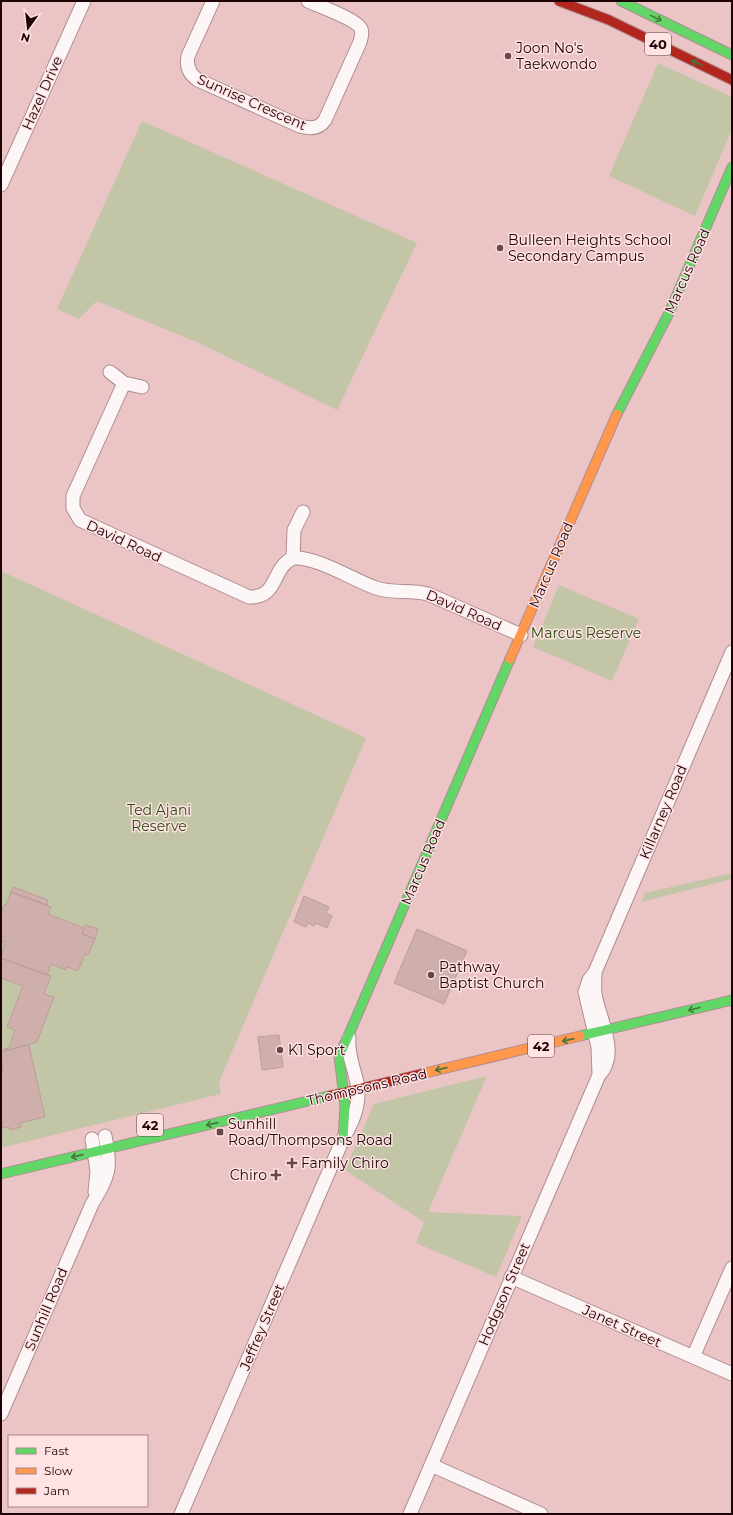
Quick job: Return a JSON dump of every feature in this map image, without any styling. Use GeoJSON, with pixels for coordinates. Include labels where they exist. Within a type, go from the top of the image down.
{"type":"FeatureCollection","features":[{"type":"Feature","properties":{"kind":"main road","name":"40"},"geometry":{"type":"LineString","coordinates":[[559,1],[609,20],[732,80]]}},
{"type":"Feature","properties":{"kind":"main road"},"geometry":{"type":"LineString","coordinates":[[583,10],[587,1]]}},
{"type":"Feature","properties":{"kind":"main road","name":"40"},"geometry":{"type":"LineString","coordinates":[[621,1],[732,55]]}},
{"type":"Feature","properties":{"kind":"main road","name":"Marcus Road"},"geometry":{"type":"LineString","coordinates":[[350,1032],[616,415],[671,308],[732,167]]}},
{"type":"Feature","properties":{"kind":"main road","name":"Thompsons Road"},"geometry":{"type":"LineString","coordinates":[[1,1174],[90,1144],[344,1092],[350,1080],[599,1032],[732,1000]]}},
{"type":"Feature","properties":{"kind":"main road","name":"Marcus Road"},"geometry":{"type":"LineString","coordinates":[[344,1092],[350,1080]]}},
{"type":"Feature","properties":{"kind":"main road","name":"Jeffrey Street"},"geometry":{"type":"LineString","coordinates":[[343,1139],[345,1122],[344,1092]]}},
{"type":"Feature","properties":{"kind":"main road","name":"Thompsons Road"},"geometry":{"type":"LineString","coordinates":[[90,1144],[109,1140]]}},
{"type":"Feature","properties":{"kind":"street","name":"Hazel Drive"},"geometry":{"type":"LineString","coordinates":[[1,185],[84,1]]}},
{"type":"Feature","properties":{"kind":"street","name":"Sunrise Crescent"},"geometry":{"type":"LineString","coordinates":[[213,1],[188,56],[187,62],[191,74],[198,80],[287,120],[306,128],[312,128],[318,127],[325,120],[360,42],[362,32],[361,28],[353,22],[308,1]]}},
{"type":"Feature","properties":{"kind":"street"},"geometry":{"type":"LineString","coordinates":[[110,372],[124,383],[142,386]]}},
{"type":"Feature","properties":{"kind":"street","name":"David Road"},"geometry":{"type":"LineString","coordinates":[[124,383],[73,496],[72,508],[80,520],[249,597],[259,596],[270,590],[283,565],[293,558],[311,560],[377,588],[412,590],[428,594],[521,635]]}},
{"type":"Feature","properties":{"kind":"street"},"geometry":{"type":"LineString","coordinates":[[293,558],[294,530],[303,512]]}},
{"type":"Feature","properties":{"kind":"street","name":"Killarney Road"},"geometry":{"type":"LineString","coordinates":[[599,1032],[596,1019],[585,992],[588,980],[595,972],[732,652]]}},
{"type":"Feature","properties":{"kind":"street","name":"Marcus Road"},"geometry":{"type":"LineString","coordinates":[[350,1032],[350,1080]]}},
{"type":"Feature","properties":{"kind":"street","name":"Hodgson Street"},"geometry":{"type":"LineString","coordinates":[[410,1514],[599,1075],[605,1069],[609,1053],[599,1032]]}},
{"type":"Feature","properties":{"kind":"street","name":"Jeffrey Street"},"geometry":{"type":"LineString","coordinates":[[181,1514],[343,1139],[355,1115],[350,1080]]}},
{"type":"Feature","properties":{"kind":"street","name":"Sunhill Road"},"geometry":{"type":"LineString","coordinates":[[1,1414],[92,1204],[109,1172],[109,1140]]}},
{"type":"Feature","properties":{"kind":"street","name":"Sunhill Road"},"geometry":{"type":"LineString","coordinates":[[90,1144],[97,1177],[92,1204]]}},
{"type":"Feature","properties":{"kind":"street"},"geometry":{"type":"LineString","coordinates":[[693,1357],[732,1268]]}},
{"type":"Feature","properties":{"kind":"street","name":"Janet Street"},"geometry":{"type":"LineString","coordinates":[[511,1278],[732,1374]]}},
{"type":"Feature","properties":{"kind":"street"},"geometry":{"type":"LineString","coordinates":[[431,1465],[541,1514]]}},
{"type":"Feature","properties":{"kind":"green space"},"geometry":{"type":"Polygon","coordinates":[[[658,63],[732,97],[732,129],[695,216],[609,176],[658,63]]]}},
{"type":"Feature","properties":{"kind":"green space"},"geometry":{"type":"Polygon","coordinates":[[[142,121],[417,243],[337,410],[201,344],[97,301],[79,319],[57,309],[142,121]]]}},
{"type":"Feature","properties":{"kind":"green space","name":"Ted Ajani Reserve"},"geometry":{"type":"Polygon","coordinates":[[[1,571],[366,738],[219,1082],[220,1094],[1,1148],[1,571]]]}},
{"type":"Feature","properties":{"kind":"green space","name":"Marcus Reserve"},"geometry":{"type":"Polygon","coordinates":[[[559,585],[639,619],[612,681],[533,647],[559,585]]]}},
{"type":"Feature","properties":{"kind":"green space"},"geometry":{"type":"Polygon","coordinates":[[[732,873],[732,879],[641,902],[645,893],[732,873]]]}},
{"type":"Feature","properties":{"kind":"green space"},"geometry":{"type":"Polygon","coordinates":[[[487,1076],[428,1212],[522,1216],[496,1277],[416,1243],[424,1222],[345,1170],[374,1104],[487,1076]]]}},
{"type":"Feature","properties":{"kind":"building"},"geometry":{"type":"Polygon","coordinates":[[[13,887],[48,900],[47,905],[11,892],[13,887]]]}},
{"type":"Feature","properties":{"kind":"building"},"geometry":{"type":"Polygon","coordinates":[[[11,892],[51,907],[48,914],[84,928],[82,934],[95,939],[88,955],[85,954],[78,971],[67,967],[66,970],[51,964],[47,975],[1,958],[5,942],[1,941],[1,912],[4,905],[6,905],[11,892]]]}},
{"type":"Feature","properties":{"kind":"building"},"geometry":{"type":"Polygon","coordinates":[[[304,896],[329,907],[326,913],[332,916],[327,928],[316,923],[314,926],[308,923],[306,927],[294,922],[304,896]]]}},
{"type":"Feature","properties":{"kind":"building"},"geometry":{"type":"Polygon","coordinates":[[[85,925],[98,929],[95,939],[82,934],[85,925]]]}},
{"type":"Feature","properties":{"kind":"building"},"geometry":{"type":"Polygon","coordinates":[[[417,929],[467,951],[444,1004],[394,983],[417,929]]]}},
{"type":"Feature","properties":{"kind":"building"},"geometry":{"type":"Polygon","coordinates":[[[1,958],[51,976],[44,994],[54,997],[37,1042],[4,1051],[4,1049],[9,1048],[15,1030],[7,1027],[23,986],[1,978],[1,958]]]}},
{"type":"Feature","properties":{"kind":"building"},"geometry":{"type":"Polygon","coordinates":[[[279,1035],[283,1067],[262,1070],[258,1037],[279,1035]]]}},
{"type":"Feature","properties":{"kind":"building"},"geometry":{"type":"Polygon","coordinates":[[[29,1045],[45,1117],[20,1123],[21,1127],[10,1130],[9,1127],[3,1128],[1,1119],[1,1071],[3,1071],[1,1052],[29,1045]]]}},
{"type":"Feature","properties":{"kind":"traffic: fast"},"geometry":{"type":"LineString","coordinates":[[621,1],[732,55]]}},
{"type":"Feature","properties":{"kind":"traffic: fast"},"geometry":{"type":"LineString","coordinates":[[617,414],[669,313],[732,167]]}},
{"type":"Feature","properties":{"kind":"traffic: fast"},"geometry":{"type":"LineString","coordinates":[[343,1139],[345,1105],[339,1056],[510,659]]}},
{"type":"Feature","properties":{"kind":"traffic: fast"},"geometry":{"type":"LineString","coordinates":[[580,1036],[732,1000]]}},
{"type":"Feature","properties":{"kind":"traffic: fast"},"geometry":{"type":"LineString","coordinates":[[1,1174],[329,1096]]}},
{"type":"Feature","properties":{"kind":"traffic: slow"},"geometry":{"type":"LineString","coordinates":[[510,659],[617,414]]}},
{"type":"Feature","properties":{"kind":"traffic: slow"},"geometry":{"type":"LineString","coordinates":[[421,1074],[580,1036]]}},
{"type":"Feature","properties":{"kind":"traffic: jam"},"geometry":{"type":"LineString","coordinates":[[559,1],[609,20],[732,80]]}},
{"type":"Feature","properties":{"kind":"traffic: jam"},"geometry":{"type":"LineString","coordinates":[[329,1096],[421,1074]]}},
{"type":"Feature","properties":{"kind":"place","name":"Joon No's Taekwondo"},"geometry":{"type":"Point","coordinates":[508,56]}},
{"type":"Feature","properties":{"kind":"place","name":"Bulleen Heights School Secondary Campus"},"geometry":{"type":"Point","coordinates":[500,248]}},
{"type":"Feature","properties":{"kind":"place","name":"Pathway Baptist Church"},"geometry":{"type":"Point","coordinates":[431,975]}},
{"type":"Feature","properties":{"kind":"place","name":"K1 Sport"},"geometry":{"type":"Point","coordinates":[280,1050]}},
{"type":"Feature","properties":{"kind":"place","name":"Sunhill Road/Thompsons Road"},"geometry":{"type":"Point","coordinates":[220,1132]}},
{"type":"Feature","properties":{"kind":"place","name":"Family Chiro"},"geometry":{"type":"Point","coordinates":[292,1163]}},
{"type":"Feature","properties":{"kind":"place","name":"Chiro"},"geometry":{"type":"Point","coordinates":[276,1175]}}]}
